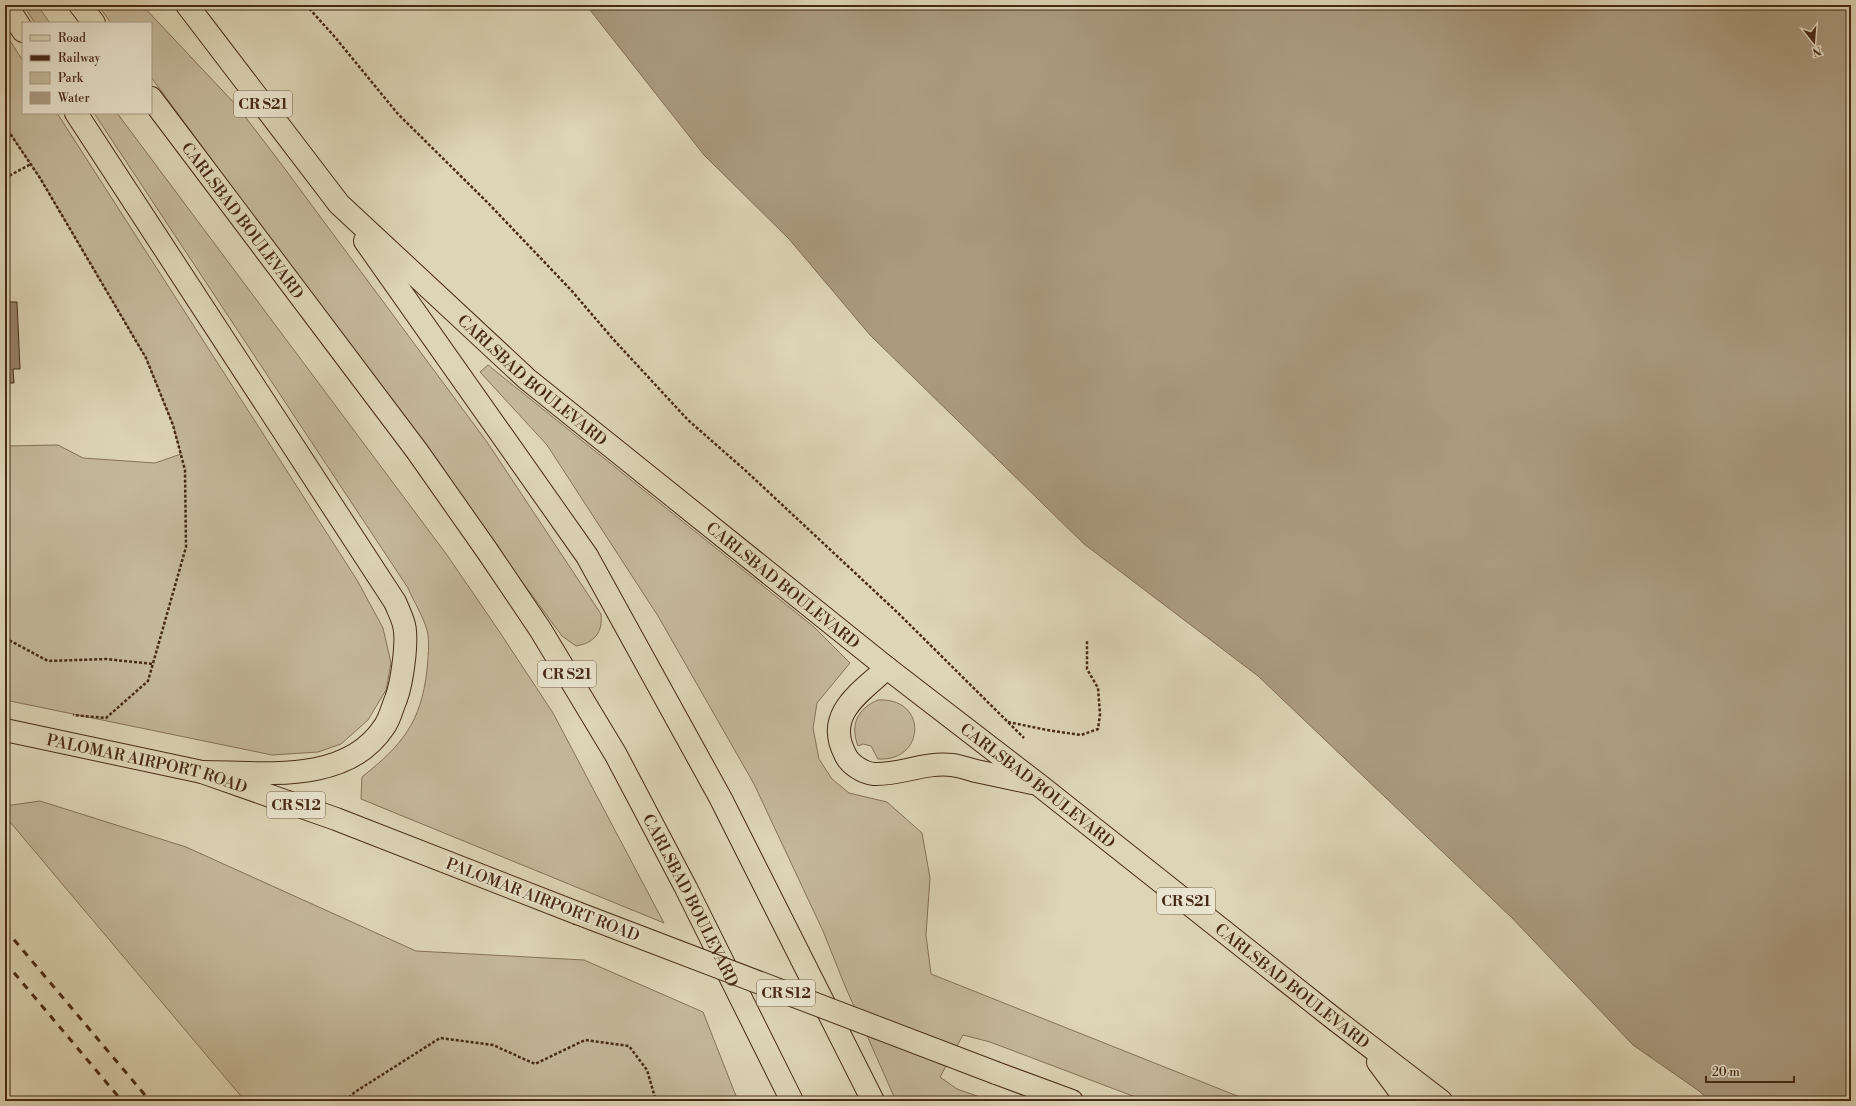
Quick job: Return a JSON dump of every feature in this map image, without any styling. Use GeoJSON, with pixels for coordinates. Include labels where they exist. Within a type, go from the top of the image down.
{"type":"FeatureCollection","features":[{"type":"Feature","properties":{"kind":"main road"},"geometry":{"type":"LineString","coordinates":[[6,5],[22,29]]}},
{"type":"Feature","properties":{"kind":"main road"},"geometry":{"type":"LineString","coordinates":[[80,5],[93,22]]}},
{"type":"Feature","properties":{"kind":"main road","name":"CARLSBAD BOULEVARD"},"geometry":{"type":"LineString","coordinates":[[187,5],[339,204],[526,379],[887,668],[1039,784],[1333,1018],[1441,1101]]}},
{"type":"Feature","properties":{"kind":"main road","name":"CARLSBAD BOULEVARD"},"geometry":{"type":"LineString","coordinates":[[152,99],[417,451],[540,629],[616,755],[686,888],[792,1101]]}},
{"type":"Feature","properties":{"kind":"main road"},"geometry":{"type":"LineString","coordinates":[[77,114],[395,602],[404,626],[404,655],[400,690],[385,727],[362,752],[337,764],[304,771],[202,772]]}},
{"type":"Feature","properties":{"kind":"main road"},"geometry":{"type":"LineString","coordinates":[[339,204],[587,556],[721,799],[873,1101]]}},
{"type":"Feature","properties":{"kind":"main road"},"geometry":{"type":"LineString","coordinates":[[887,668],[846,706],[840,717],[838,729],[840,744],[846,758],[857,768],[871,774],[886,774],[918,766],[953,765],[1039,784]]}},
{"type":"Feature","properties":{"kind":"main road","name":"PALOMAR AIRPORT ROAD"},"geometry":{"type":"LineString","coordinates":[[5,730],[202,772],[336,819],[577,913],[1072,1101]]}},
{"type":"Feature","properties":{"kind":"main road"},"geometry":{"type":"LineString","coordinates":[[1333,1018],[1383,1068],[1407,1101]]}},
{"type":"Feature","properties":{"kind":"path"},"geometry":{"type":"LineString","coordinates":[[306,5],[334,36],[398,114],[489,204],[555,273],[613,339],[688,420],[746,470],[887,603],[1025,738]]}},
{"type":"Feature","properties":{"kind":"path"},"geometry":{"type":"LineString","coordinates":[[5,126],[31,164],[146,358],[173,425],[185,470],[186,547],[148,681],[106,718],[68,715]]}},
{"type":"Feature","properties":{"kind":"path"},"geometry":{"type":"LineString","coordinates":[[5,178],[31,164]]}},
{"type":"Feature","properties":{"kind":"path"},"geometry":{"type":"LineString","coordinates":[[5,638],[48,661],[106,659],[153,664]]}},
{"type":"Feature","properties":{"kind":"path"},"geometry":{"type":"LineString","coordinates":[[1008,722],[1081,735],[1098,729],[1100,714],[1098,688],[1086,669],[1087,640]]}},
{"type":"Feature","properties":{"kind":"path"},"geometry":{"type":"LineString","coordinates":[[345,1101],[355,1092],[440,1038],[493,1046],[535,1064],[585,1040],[629,1046],[647,1070],[656,1101]]}},
{"type":"Feature","properties":{"kind":"green space"},"geometry":{"type":"Polygon","coordinates":[[[23,5],[37,5],[49,22],[34,22],[23,5]]]}},
{"type":"Feature","properties":{"kind":"green space"},"geometry":{"type":"Polygon","coordinates":[[[98,5],[142,5],[237,106],[487,442],[601,614],[599,632],[592,640],[576,646],[562,636],[152,78],[152,22],[110,22],[98,5]]]}},
{"type":"Feature","properties":{"kind":"green space"},"geometry":{"type":"Polygon","coordinates":[[[5,33],[22,59],[22,114],[58,114],[357,580],[383,628],[391,663],[386,690],[368,720],[341,744],[318,752],[272,755],[5,700],[5,446],[58,445],[83,458],[155,463],[181,454],[173,425],[146,358],[40,178],[5,126],[5,33]]]}},
{"type":"Feature","properties":{"kind":"green space"},"geometry":{"type":"Polygon","coordinates":[[[95,114],[118,114],[447,555],[553,713],[664,923],[361,799],[362,777],[399,743],[414,719],[420,705],[424,689],[428,656],[427,630],[408,588],[95,114]]]}},
{"type":"Feature","properties":{"kind":"green space"},"geometry":{"type":"Polygon","coordinates":[[[488,365],[814,627],[850,663],[817,703],[813,728],[819,759],[832,779],[849,793],[887,802],[922,833],[930,878],[926,935],[931,974],[1250,1101],[1146,1101],[990,1042],[963,1035],[940,1077],[957,1089],[991,1101],[896,1101],[845,986],[823,931],[754,784],[658,616],[547,445],[480,372],[488,365]]]}},
{"type":"Feature","properties":{"kind":"green space"},"geometry":{"type":"Polygon","coordinates":[[[878,700],[894,702],[906,708],[913,718],[915,730],[912,741],[905,751],[894,757],[878,759],[871,746],[863,744],[858,746],[855,731],[857,718],[865,708],[878,700]]]}},
{"type":"Feature","properties":{"kind":"green space"},"geometry":{"type":"Polygon","coordinates":[[[40,801],[186,847],[416,951],[584,960],[703,1012],[738,1101],[245,1101],[5,816],[5,806],[40,801]]]}},
{"type":"Feature","properties":{"kind":"water"},"geometry":{"type":"Polygon","coordinates":[[[586,5],[1851,5],[1851,1101],[1710,1101],[1699,1091],[1633,1045],[1512,918],[1258,676],[1084,544],[870,335],[789,239],[704,155],[586,5]]]}},
{"type":"Feature","properties":{"kind":"building"},"geometry":{"type":"Polygon","coordinates":[[[5,302],[17,302],[20,369],[13,369],[14,383],[6,383],[5,395],[5,302]]]}},
{"type":"Feature","properties":{"kind":"railway"},"geometry":{"type":"LineString","coordinates":[[5,929],[150,1101]]}},
{"type":"Feature","properties":{"kind":"railway"},"geometry":{"type":"LineString","coordinates":[[5,962],[122,1101]]}}]}
